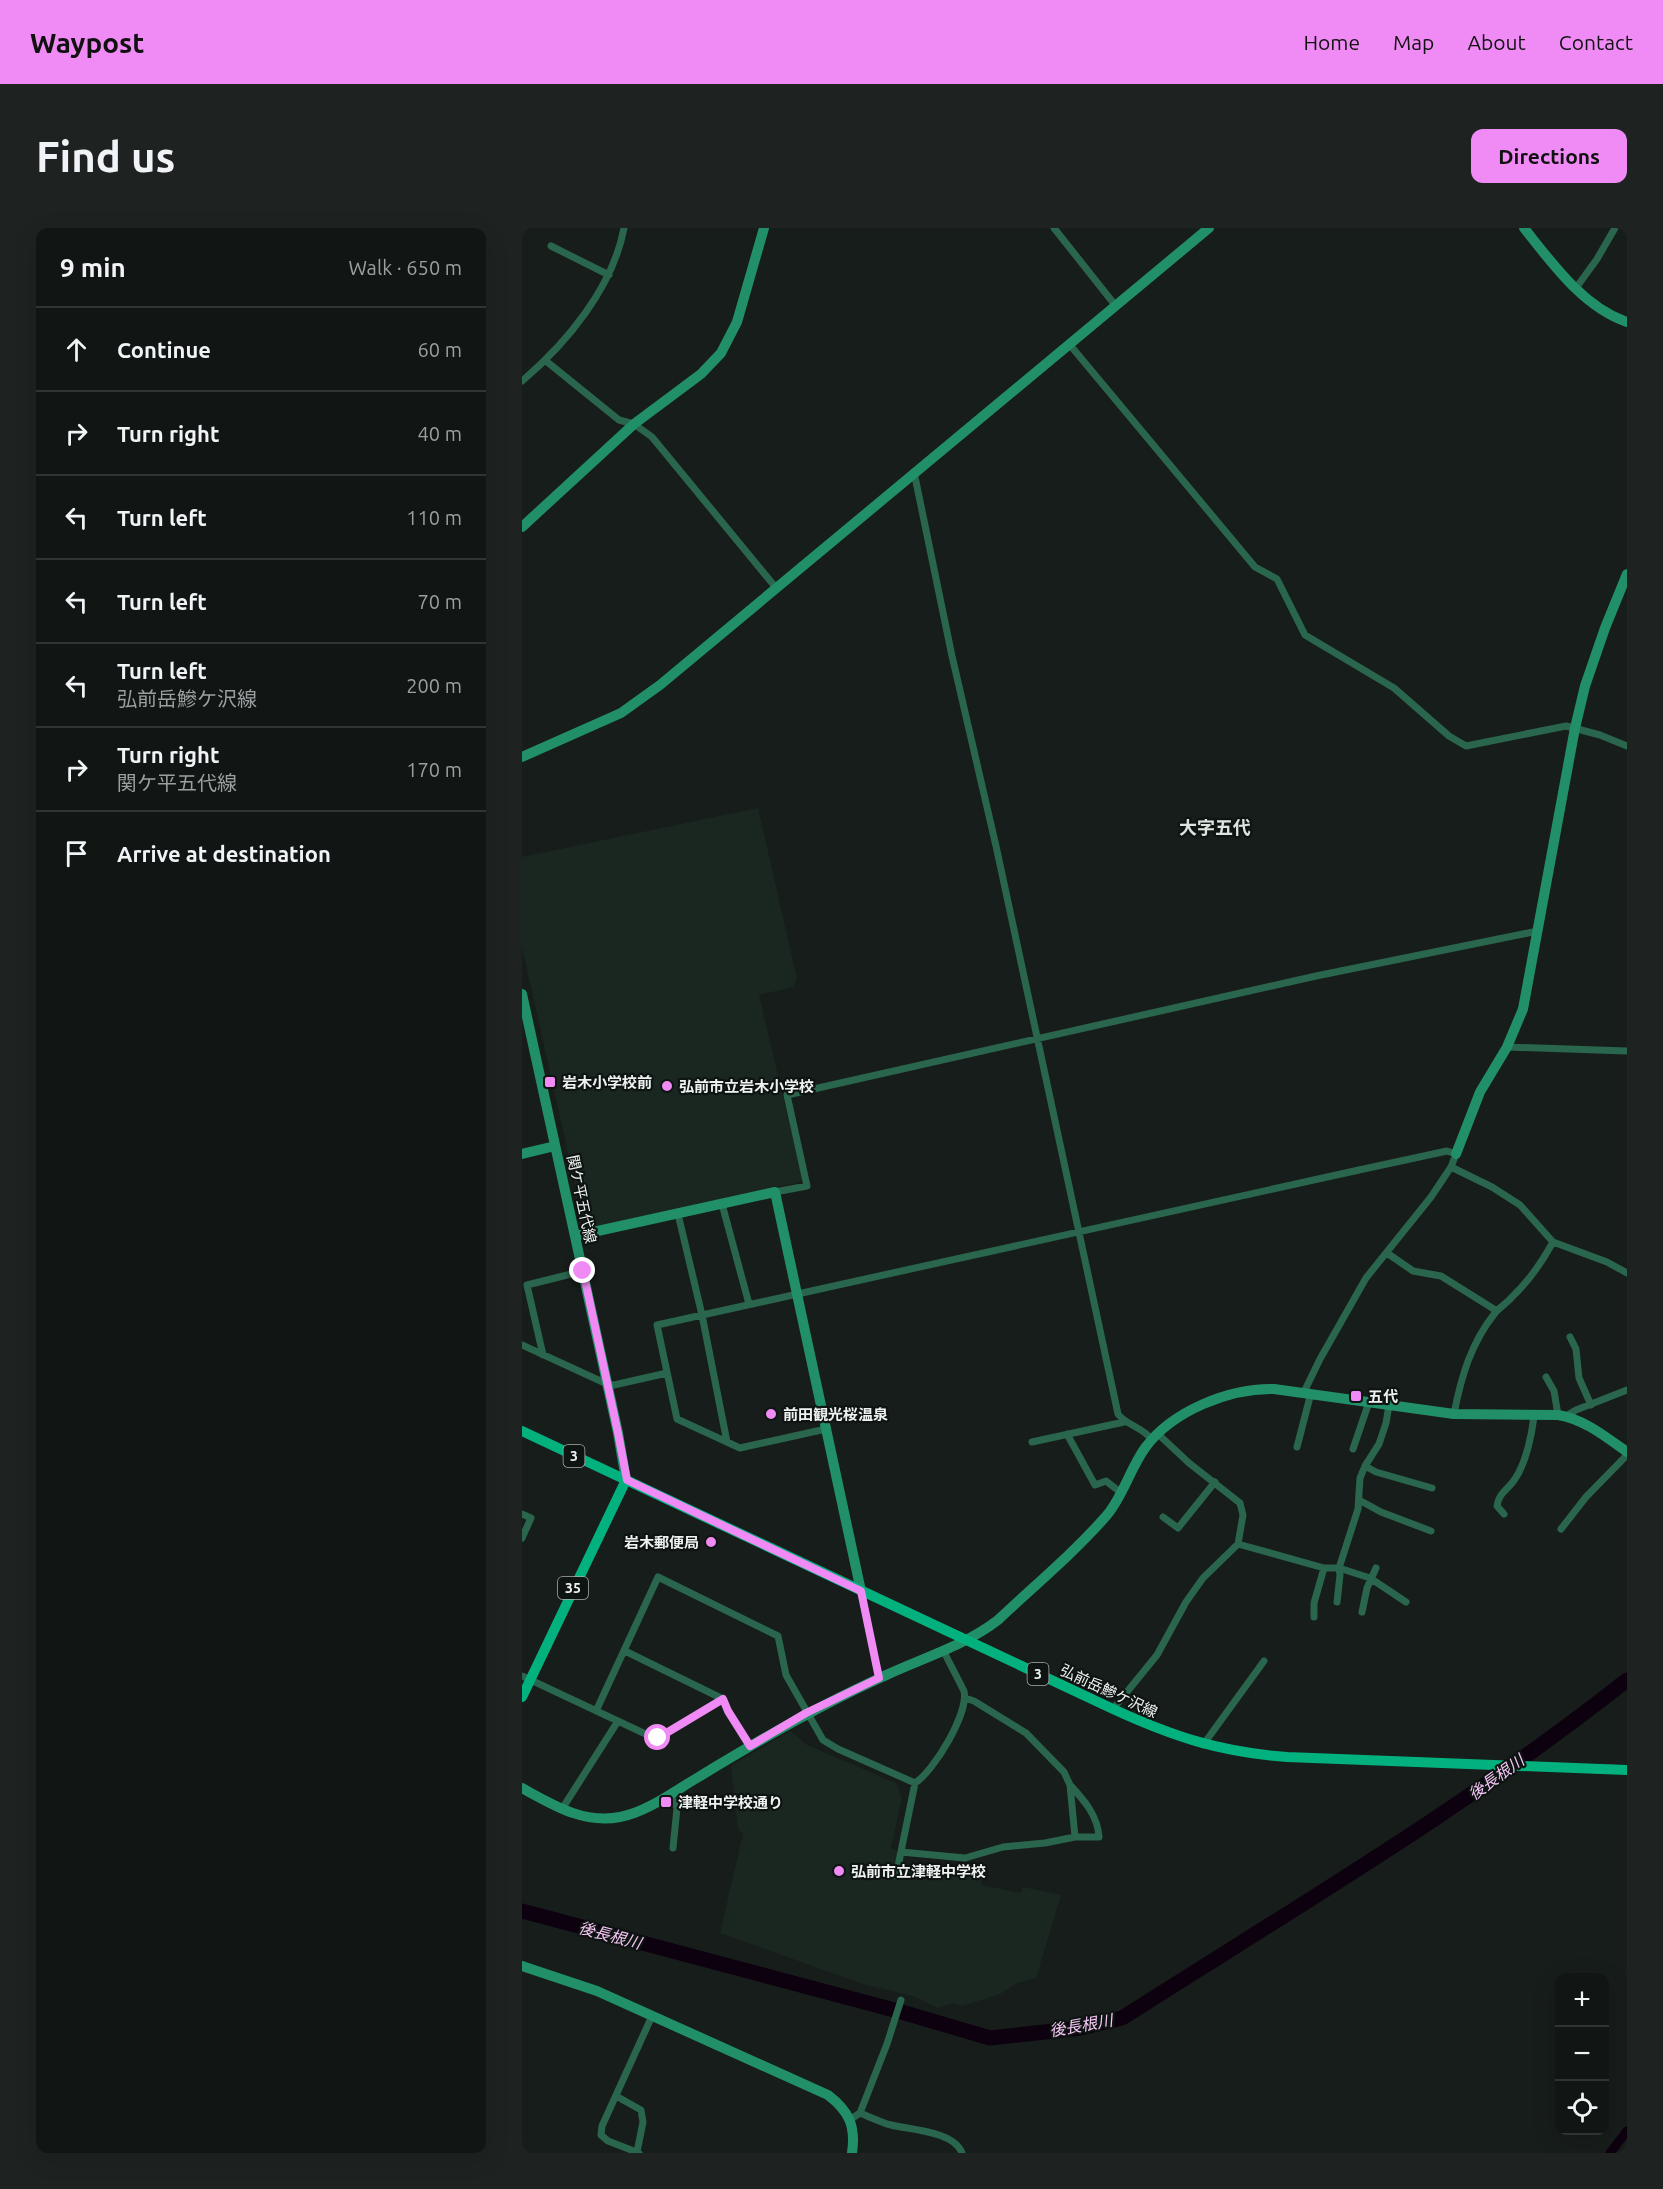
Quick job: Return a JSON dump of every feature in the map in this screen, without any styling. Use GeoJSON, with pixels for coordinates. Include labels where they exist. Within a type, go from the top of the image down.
{"type":"FeatureCollection","features":[{"type":"Feature","properties":{"kind":"main road","name":"弘前岳鰺ケ沢線"},"geometry":{"type":"LineString","coordinates":[[522,1431],[1113,1709],[1155,1728],[1203,1745],[1236,1752],[1287,1757],[1627,1770]]}},
{"type":"Feature","properties":{"kind":"main road","name":"35"},"geometry":{"type":"LineString","coordinates":[[522,1697],[526,1677],[627,1480]]}},
{"type":"Feature","properties":{"kind":"street"},"geometry":{"type":"LineString","coordinates":[[522,381],[546,361],[577,323],[609,275],[624,228]]}},
{"type":"Feature","properties":{"kind":"street"},"geometry":{"type":"LineString","coordinates":[[522,527],[634,424],[701,374],[721,353],[737,322],[764,228]]}},
{"type":"Feature","properties":{"kind":"street"},"geometry":{"type":"LineString","coordinates":[[1054,228],[1115,305]]}},
{"type":"Feature","properties":{"kind":"street"},"geometry":{"type":"LineString","coordinates":[[522,757],[621,713],[666,680],[1209,228]]}},
{"type":"Feature","properties":{"kind":"street"},"geometry":{"type":"LineString","coordinates":[[1524,228],[1576,288],[1597,306],[1627,322]]}},
{"type":"Feature","properties":{"kind":"street"},"geometry":{"type":"LineString","coordinates":[[1576,288],[1597,259],[1615,228]]}},
{"type":"Feature","properties":{"kind":"street"},"geometry":{"type":"LineString","coordinates":[[551,246],[609,275]]}},
{"type":"Feature","properties":{"kind":"street"},"geometry":{"type":"LineString","coordinates":[[1070,345],[1255,567],[1277,579],[1305,635],[1394,688],[1449,736],[1466,746],[1566,726],[1600,735],[1627,746]]}},
{"type":"Feature","properties":{"kind":"street"},"geometry":{"type":"LineString","coordinates":[[546,361],[619,420],[634,424],[652,437],[777,589]]}},
{"type":"Feature","properties":{"kind":"street"},"geometry":{"type":"LineString","coordinates":[[914,472],[952,656],[996,846],[1118,1414],[1124,1422]]}},
{"type":"Feature","properties":{"kind":"street"},"geometry":{"type":"LineString","coordinates":[[1297,1447],[1308,1393],[1320,1359],[1366,1278],[1431,1197],[1451,1167],[1479,1092],[1507,1047],[1523,1009],[1575,728],[1585,686],[1627,574]]}},
{"type":"Feature","properties":{"kind":"street"},"geometry":{"type":"LineString","coordinates":[[575,1236],[807,1186],[787,1095],[1316,976],[1538,931]]}},
{"type":"Feature","properties":{"kind":"street","name":"関ケ平五代線"},"geometry":{"type":"LineString","coordinates":[[522,994],[627,1480]]}},
{"type":"Feature","properties":{"kind":"street"},"geometry":{"type":"LineString","coordinates":[[1507,1047],[1627,1052]]}},
{"type":"Feature","properties":{"kind":"street"},"geometry":{"type":"LineString","coordinates":[[522,1154],[555,1146]]}},
{"type":"Feature","properties":{"kind":"street"},"geometry":{"type":"LineString","coordinates":[[826,1429],[740,1448],[677,1419],[657,1325],[1447,1151],[1456,1154]]}},
{"type":"Feature","properties":{"kind":"street"},"geometry":{"type":"LineString","coordinates":[[1451,1167],[1520,1205],[1554,1242],[1606,1262],[1627,1273]]}},
{"type":"Feature","properties":{"kind":"street"},"geometry":{"type":"LineString","coordinates":[[775,1192],[879,1678]]}},
{"type":"Feature","properties":{"kind":"street"},"geometry":{"type":"LineString","coordinates":[[722,1204],[748,1304]]}},
{"type":"Feature","properties":{"kind":"street"},"geometry":{"type":"LineString","coordinates":[[678,1214],[702,1315],[727,1442]]}},
{"type":"Feature","properties":{"kind":"street"},"geometry":{"type":"LineString","coordinates":[[1455,1414],[1464,1369],[1477,1339],[1497,1311],[1513,1297],[1542,1262],[1554,1242]]}},
{"type":"Feature","properties":{"kind":"street"},"geometry":{"type":"LineString","coordinates":[[1387,1252],[1413,1271],[1441,1276],[1497,1311]]}},
{"type":"Feature","properties":{"kind":"street"},"geometry":{"type":"LineString","coordinates":[[543,1354],[527,1285],[583,1271]]}},
{"type":"Feature","properties":{"kind":"street"},"geometry":{"type":"LineString","coordinates":[[1570,1337],[1576,1349],[1579,1378],[1591,1405]]}},
{"type":"Feature","properties":{"kind":"street"},"geometry":{"type":"LineString","coordinates":[[522,1345],[607,1384],[667,1373]]}},
{"type":"Feature","properties":{"kind":"street"},"geometry":{"type":"LineString","coordinates":[[1545,1377],[1554,1391],[1562,1416]]}},
{"type":"Feature","properties":{"kind":"street"},"geometry":{"type":"LineString","coordinates":[[522,1788],[580,1816],[615,1818],[634,1813],[806,1713],[983,1632],[1063,1559],[1108,1514],[1137,1460],[1155,1437],[1204,1403],[1217,1397],[1259,1389],[1308,1393],[1455,1414],[1562,1416],[1590,1427],[1627,1453],[1561,1528]]}},
{"type":"Feature","properties":{"kind":"street"},"geometry":{"type":"LineString","coordinates":[[1562,1416],[1627,1390]]}},
{"type":"Feature","properties":{"kind":"street"},"geometry":{"type":"LineString","coordinates":[[1353,1449],[1369,1402]]}},
{"type":"Feature","properties":{"kind":"street"},"geometry":{"type":"LineString","coordinates":[[1337,1602],[1339,1568],[1358,1509],[1360,1478],[1379,1444],[1389,1405]]}},
{"type":"Feature","properties":{"kind":"street"},"geometry":{"type":"LineString","coordinates":[[1504,1514],[1497,1506],[1498,1499],[1503,1490],[1515,1480],[1532,1436],[1534,1416]]}},
{"type":"Feature","properties":{"kind":"street"},"geometry":{"type":"LineString","coordinates":[[1032,1442],[1124,1422],[1137,1426],[1155,1437],[1240,1503],[1243,1515],[1238,1544],[1203,1578],[1186,1602],[1158,1656],[1113,1709]]}},
{"type":"Feature","properties":{"kind":"street"},"geometry":{"type":"LineString","coordinates":[[1067,1434],[1095,1485],[1106,1481],[1120,1492]]}},
{"type":"Feature","properties":{"kind":"street"},"geometry":{"type":"LineString","coordinates":[[1365,1466],[1376,1472],[1432,1488]]}},
{"type":"Feature","properties":{"kind":"street"},"geometry":{"type":"LineString","coordinates":[[1163,1517],[1178,1528],[1215,1482]]}},
{"type":"Feature","properties":{"kind":"street"},"geometry":{"type":"LineString","coordinates":[[1359,1500],[1381,1512],[1431,1531]]}},
{"type":"Feature","properties":{"kind":"street"},"geometry":{"type":"LineString","coordinates":[[522,1514],[531,1518],[522,1538]]}},
{"type":"Feature","properties":{"kind":"street"},"geometry":{"type":"LineString","coordinates":[[1238,1544],[1324,1568],[1339,1568],[1370,1578],[1406,1602]]}},
{"type":"Feature","properties":{"kind":"street"},"geometry":{"type":"LineString","coordinates":[[1314,1617],[1314,1603],[1324,1568]]}},
{"type":"Feature","properties":{"kind":"street"},"geometry":{"type":"LineString","coordinates":[[1362,1612],[1370,1578],[1376,1568]]}},
{"type":"Feature","properties":{"kind":"street"},"geometry":{"type":"LineString","coordinates":[[596,1711],[658,1577],[778,1636],[786,1675],[823,1740],[838,1749],[915,1783]]}},
{"type":"Feature","properties":{"kind":"street"},"geometry":{"type":"LineString","coordinates":[[896,1876],[915,1783],[925,1777],[934,1765],[964,1709],[965,1698],[943,1650]]}},
{"type":"Feature","properties":{"kind":"street"},"geometry":{"type":"LineString","coordinates":[[625,1651],[723,1699],[750,1746]]}},
{"type":"Feature","properties":{"kind":"street"},"geometry":{"type":"LineString","coordinates":[[1203,1745],[1264,1661]]}},
{"type":"Feature","properties":{"kind":"street"},"geometry":{"type":"LineString","coordinates":[[526,1677],[654,1738],[658,1738],[723,1699]]}},
{"type":"Feature","properties":{"kind":"street"},"geometry":{"type":"LineString","coordinates":[[901,1852],[965,1858],[1003,1847],[1045,1843],[1075,1837],[1099,1837],[1098,1826],[1082,1798],[1070,1785],[1064,1772],[1026,1733],[974,1701],[965,1698]]}},
{"type":"Feature","properties":{"kind":"street"},"geometry":{"type":"LineString","coordinates":[[562,1809],[618,1721]]}},
{"type":"Feature","properties":{"kind":"street"},"geometry":{"type":"LineString","coordinates":[[1070,1785],[1075,1837]]}},
{"type":"Feature","properties":{"kind":"street"},"geometry":{"type":"LineString","coordinates":[[670,1794],[677,1808],[673,1848]]}},
{"type":"Feature","properties":{"kind":"street"},"geometry":{"type":"LineString","coordinates":[[522,1966],[597,1990],[828,2095],[856,2116],[943,2136],[957,2144],[962,2153]]}},
{"type":"Feature","properties":{"kind":"street"},"geometry":{"type":"LineString","coordinates":[[852,2153],[856,2116],[888,2039],[901,2000]]}},
{"type":"Feature","properties":{"kind":"street"},"geometry":{"type":"LineString","coordinates":[[616,2096],[641,2110],[643,2122],[638,2153],[608,2141],[601,2135],[602,2126],[652,2016]]}},
{"type":"Feature","properties":{"kind":"shaded area","name":"弘前市立岩木小学校"},"geometry":{"type":"Polygon","coordinates":[[[758,808],[797,979],[793,987],[759,995],[802,1177],[801,1182],[592,1228],[584,1224],[522,947],[522,857],[758,808]]]}},
{"type":"Feature","properties":{"kind":"shaded area","name":"弘前市立津軽中学校"},"geometry":{"type":"Polygon","coordinates":[[[790,1731],[807,1745],[896,1783],[902,1798],[891,1848],[905,1855],[904,1864],[982,1879],[981,1885],[1021,1893],[1023,1887],[1061,1895],[1036,1978],[1017,1983],[1000,1994],[962,2006],[954,2003],[938,2008],[913,1996],[863,1984],[720,1933],[743,1834],[738,1829],[731,1766],[790,1731]]]}},
{"type":"Feature","properties":{"kind":"waterway","name":"後長根川"},"geometry":{"type":"LineString","coordinates":[[522,1911],[898,2011],[990,2038],[1081,2028],[1122,2018],[1315,1896],[1505,1771],[1627,1680]]}},
{"type":"Feature","properties":{"kind":"waterway"},"geometry":{"type":"LineString","coordinates":[[1610,2153],[1627,2131]]}},
{"type":"Feature","properties":{"kind":"place","name":"岩木小学校前"},"geometry":{"type":"Point","coordinates":[550,1082]}},
{"type":"Feature","properties":{"kind":"place","name":"弘前市立岩木小学校"},"geometry":{"type":"Point","coordinates":[667,1086]}},
{"type":"Feature","properties":{"kind":"place","name":"五代"},"geometry":{"type":"Point","coordinates":[1356,1396]}},
{"type":"Feature","properties":{"kind":"place","name":"前田観光桜温泉"},"geometry":{"type":"Point","coordinates":[771,1414]}},
{"type":"Feature","properties":{"kind":"place","name":"岩木郵便局"},"geometry":{"type":"Point","coordinates":[711,1542]}},
{"type":"Feature","properties":{"kind":"place","name":"津軽中学校通り"},"geometry":{"type":"Point","coordinates":[666,1802]}},
{"type":"Feature","properties":{"kind":"place","name":"弘前市立津軽中学校"},"geometry":{"type":"Point","coordinates":[839,1871]}},
{"type":"Feature","properties":{"kind":"district","name":"大字五代"},"geometry":{"type":"Point","coordinates":[1215,827]}},
{"type":"Feature","properties":{"kind":"route"},"geometry":{"type":"LineString","coordinates":[[583,1271],[627,1480],[861,1591],[879,1678],[806,1713],[750,1746],[723,1699],[658,1738]]}}]}
